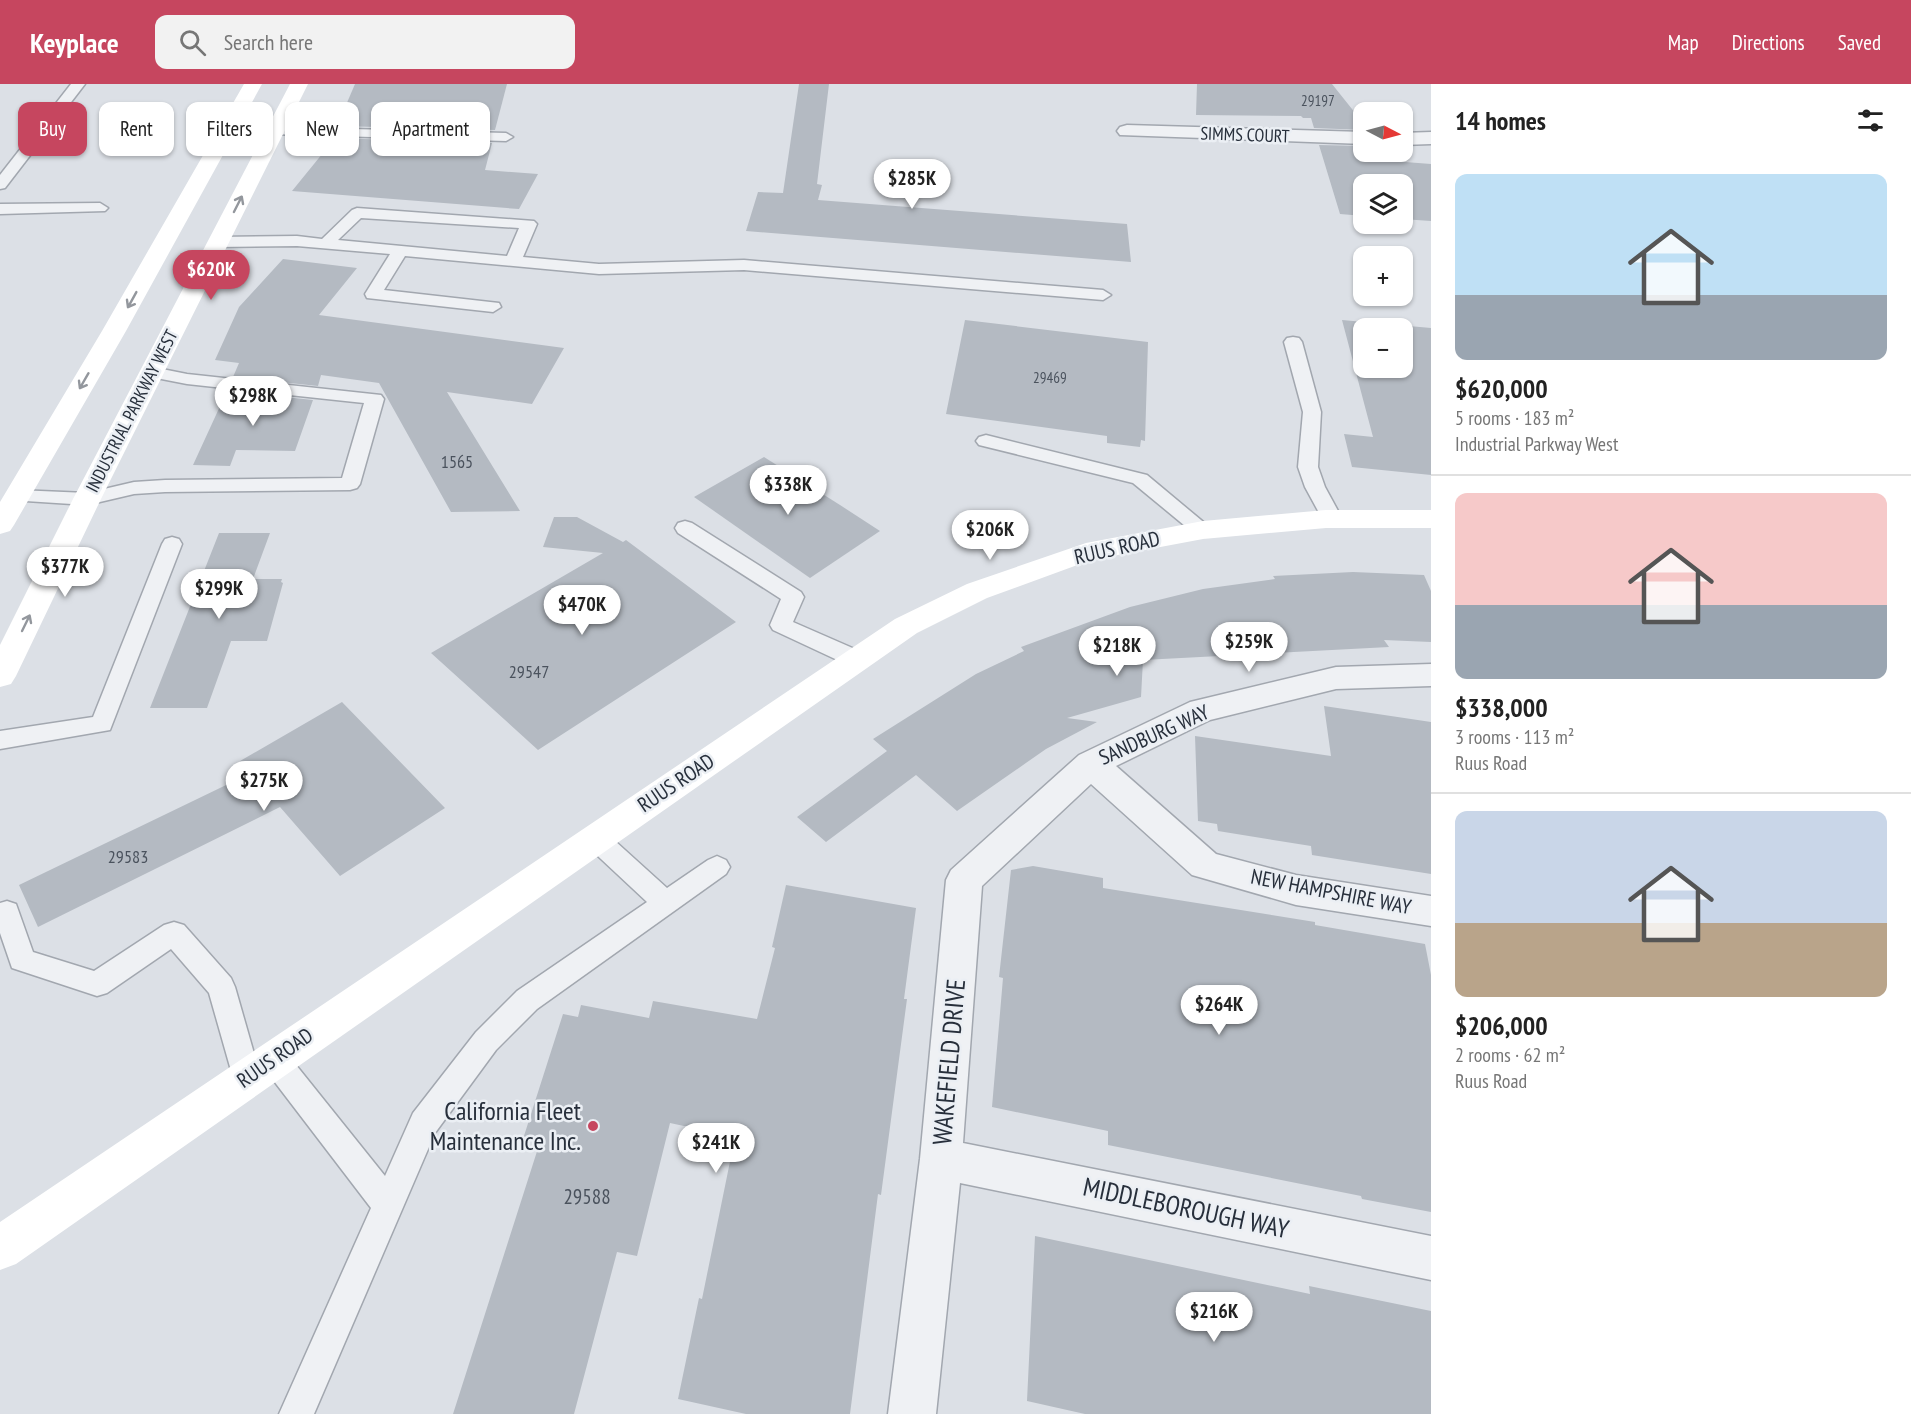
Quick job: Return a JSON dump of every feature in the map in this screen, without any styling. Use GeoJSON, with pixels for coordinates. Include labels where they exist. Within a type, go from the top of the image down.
{"type":"FeatureCollection","features":[{"type":"Feature","properties":{"kind":"main road"},"geometry":{"type":"LineString","coordinates":[[0,525],[114,331],[253,84]]}},
{"type":"Feature","properties":{"kind":"main road","name":"INDUSTRIAL PARKWAY WEST"},"geometry":{"type":"LineString","coordinates":[[0,676],[87,499],[299,84]]}},
{"type":"Feature","properties":{"kind":"main road","name":"RUUS ROAD"},"geometry":{"type":"LineString","coordinates":[[0,1248],[906,626],[977,591],[1086,552],[1203,530],[1333,520],[1431,519]]}},
{"type":"Feature","properties":{"kind":"street","name":"SIMMS COURT"},"geometry":{"type":"LineString","coordinates":[[1127,131],[1353,138]]}},
{"type":"Feature","properties":{"kind":"street"},"geometry":{"type":"LineString","coordinates":[[1413,139],[1430,140]]}},
{"type":"Feature","properties":{"kind":"street","name":"SANDBURG WAY"},"geometry":{"type":"LineString","coordinates":[[1091,764],[1201,710],[1336,678],[1431,675]]}},
{"type":"Feature","properties":{"kind":"street","name":"NEW HAMPSHIRE WAY"},"geometry":{"type":"LineString","coordinates":[[1091,764],[1205,865],[1296,890],[1431,911]]}},
{"type":"Feature","properties":{"kind":"street","name":"WAKEFIELD DRIVE"},"geometry":{"type":"LineString","coordinates":[[912,1414],[941,1159],[964,880],[1091,764]]}},
{"type":"Feature","properties":{"kind":"street","name":"MIDDLEBOROUGH WAY"},"geometry":{"type":"LineString","coordinates":[[941,1159],[1431,1258]]}},
{"type":"Feature","properties":{"kind":"lane"},"geometry":{"type":"LineString","coordinates":[[0,185],[78,84]]}},
{"type":"Feature","properties":{"kind":"lane"},"geometry":{"type":"LineString","coordinates":[[275,131],[506,137]]}},
{"type":"Feature","properties":{"kind":"lane"},"geometry":{"type":"LineString","coordinates":[[0,209],[100,208]]}},
{"type":"Feature","properties":{"kind":"lane"},"geometry":{"type":"LineString","coordinates":[[325,244],[357,213],[529,224],[513,261]]}},
{"type":"Feature","properties":{"kind":"lane"},"geometry":{"type":"LineString","coordinates":[[218,242],[297,241],[599,269],[744,266],[1103,295]]}},
{"type":"Feature","properties":{"kind":"lane"},"geometry":{"type":"LineString","coordinates":[[400,251],[373,294],[493,307]]}},
{"type":"Feature","properties":{"kind":"lane"},"geometry":{"type":"LineString","coordinates":[[1293,342],[1312,412],[1308,467],[1315,487],[1333,520]]}},
{"type":"Feature","properties":{"kind":"lane"},"geometry":{"type":"LineString","coordinates":[[17,496],[87,499],[134,488],[165,486],[350,484],[375,399],[187,379],[152,372]]}},
{"type":"Feature","properties":{"kind":"lane"},"geometry":{"type":"LineString","coordinates":[[986,441],[1140,479],[1203,530]]}},
{"type":"Feature","properties":{"kind":"lane"},"geometry":{"type":"LineString","coordinates":[[685,528],[793,597],[781,625],[856,660]]}},
{"type":"Feature","properties":{"kind":"lane"},"geometry":{"type":"LineString","coordinates":[[0,740],[102,724],[172,544]]}},
{"type":"Feature","properties":{"kind":"lane"},"geometry":{"type":"LineString","coordinates":[[595,838],[666,903]]}},
{"type":"Feature","properties":{"kind":"lane"},"geometry":{"type":"LineString","coordinates":[[296,1414],[424,1123],[486,1041],[527,1000],[717,867]]}},
{"type":"Feature","properties":{"kind":"lane"},"geometry":{"type":"LineString","coordinates":[[7,912],[22,960],[97,984],[174,933],[221,987],[260,1069],[388,1205]]}},
{"type":"Feature","properties":{"kind":"building"},"geometry":{"type":"Polygon","coordinates":[[[355,84],[507,84],[495,130],[490,130],[490,102],[371,102],[371,127],[359,127],[359,102],[347,102],[355,84]]]}},
{"type":"Feature","properties":{"kind":"building"},"geometry":{"type":"Polygon","coordinates":[[[799,84],[829,84],[817,184],[822,185],[818,200],[1127,224],[1131,262],[746,231],[758,192],[783,193],[799,84]]]}},
{"type":"Feature","properties":{"kind":"building"},"geometry":{"type":"Polygon","coordinates":[[[1197,84],[1332,84],[1353,110],[1353,130],[1314,128],[1311,118],[1301,116],[1196,115],[1197,84]]]}},
{"type":"Feature","properties":{"kind":"building"},"geometry":{"type":"Polygon","coordinates":[[[359,139],[371,139],[371,156],[489,156],[485,170],[538,174],[519,209],[292,191],[320,156],[359,156],[359,139]]]}},
{"type":"Feature","properties":{"kind":"building"},"geometry":{"type":"Polygon","coordinates":[[[1319,145],[1353,146],[1353,162],[1431,164],[1431,221],[1413,220],[1413,174],[1353,174],[1353,215],[1340,214],[1319,145]]]}},
{"type":"Feature","properties":{"kind":"building"},"geometry":{"type":"Polygon","coordinates":[[[283,259],[357,268],[319,315],[564,348],[532,404],[447,392],[520,511],[451,512],[379,383],[321,375],[318,386],[233,377],[239,363],[215,360],[239,307],[283,259]]]}},
{"type":"Feature","properties":{"kind":"building"},"geometry":{"type":"Polygon","coordinates":[[[965,320],[1148,342],[1145,441],[1141,440],[1140,447],[1107,443],[1107,436],[946,414],[965,320]]]}},
{"type":"Feature","properties":{"kind":"building"},"geometry":{"type":"Polygon","coordinates":[[[1342,320],[1353,321],[1353,362],[1342,320]]]}},
{"type":"Feature","properties":{"kind":"building"},"geometry":{"type":"Polygon","coordinates":[[[1413,326],[1431,328],[1431,475],[1352,467],[1344,434],[1373,437],[1357,378],[1413,378],[1413,326]]]}},
{"type":"Feature","properties":{"kind":"building"},"geometry":{"type":"Polygon","coordinates":[[[227,391],[313,400],[295,451],[236,450],[230,466],[193,465],[227,391]]]}},
{"type":"Feature","properties":{"kind":"building"},"geometry":{"type":"Polygon","coordinates":[[[764,457],[880,531],[810,578],[694,497],[764,457]]]}},
{"type":"Feature","properties":{"kind":"building"},"geometry":{"type":"Polygon","coordinates":[[[554,517],[577,517],[623,542],[626,540],[736,622],[538,750],[431,653],[603,553],[543,547],[554,517]]]}},
{"type":"Feature","properties":{"kind":"building"},"geometry":{"type":"Polygon","coordinates":[[[219,533],[270,533],[253,579],[282,579],[283,583],[267,641],[231,641],[207,708],[150,708],[219,533]]]}},
{"type":"Feature","properties":{"kind":"building"},"geometry":{"type":"Polygon","coordinates":[[[1353,572],[1424,575],[1431,591],[1431,642],[1384,640],[1389,647],[1143,660],[1141,697],[1067,718],[1097,722],[1046,749],[957,811],[916,775],[826,842],[797,817],[887,751],[873,739],[976,674],[1024,651],[1021,647],[1130,607],[1203,589],[1275,579],[1273,576],[1353,572]]]}},
{"type":"Feature","properties":{"kind":"building"},"geometry":{"type":"Polygon","coordinates":[[[342,702],[445,808],[340,876],[280,807],[38,927],[19,885],[251,773],[240,761],[342,702]]]}},
{"type":"Feature","properties":{"kind":"building"},"geometry":{"type":"Polygon","coordinates":[[[1324,706],[1431,722],[1431,874],[1312,855],[1311,846],[1218,831],[1217,824],[1198,821],[1195,736],[1331,756],[1324,706]]]}},
{"type":"Feature","properties":{"kind":"building"},"geometry":{"type":"Polygon","coordinates":[[[1033,866],[1103,878],[1103,888],[1315,922],[1315,925],[1425,944],[1431,975],[1431,1212],[1108,1145],[1108,1131],[992,1107],[1003,978],[999,977],[1011,870],[1033,866]]]}},
{"type":"Feature","properties":{"kind":"building"},"geometry":{"type":"Polygon","coordinates":[[[786,885],[916,908],[904,999],[907,999],[881,1195],[878,1194],[850,1414],[746,1414],[678,1399],[699,1298],[702,1299],[735,1137],[670,1123],[637,1256],[617,1252],[574,1414],[453,1414],[540,1142],[523,1139],[563,1014],[578,1017],[581,1005],[649,1018],[653,1001],[757,1019],[775,948],[772,947],[786,885]]]}},
{"type":"Feature","properties":{"kind":"building"},"geometry":{"type":"Polygon","coordinates":[[[1035,1236],[1310,1294],[1309,1286],[1431,1311],[1431,1414],[1085,1414],[1027,1401],[1035,1236]]]}},
{"type":"Feature","properties":{"kind":"place","name":"California Fleet Maintenance Inc."},"geometry":{"type":"Point","coordinates":[593,1126]}}]}
